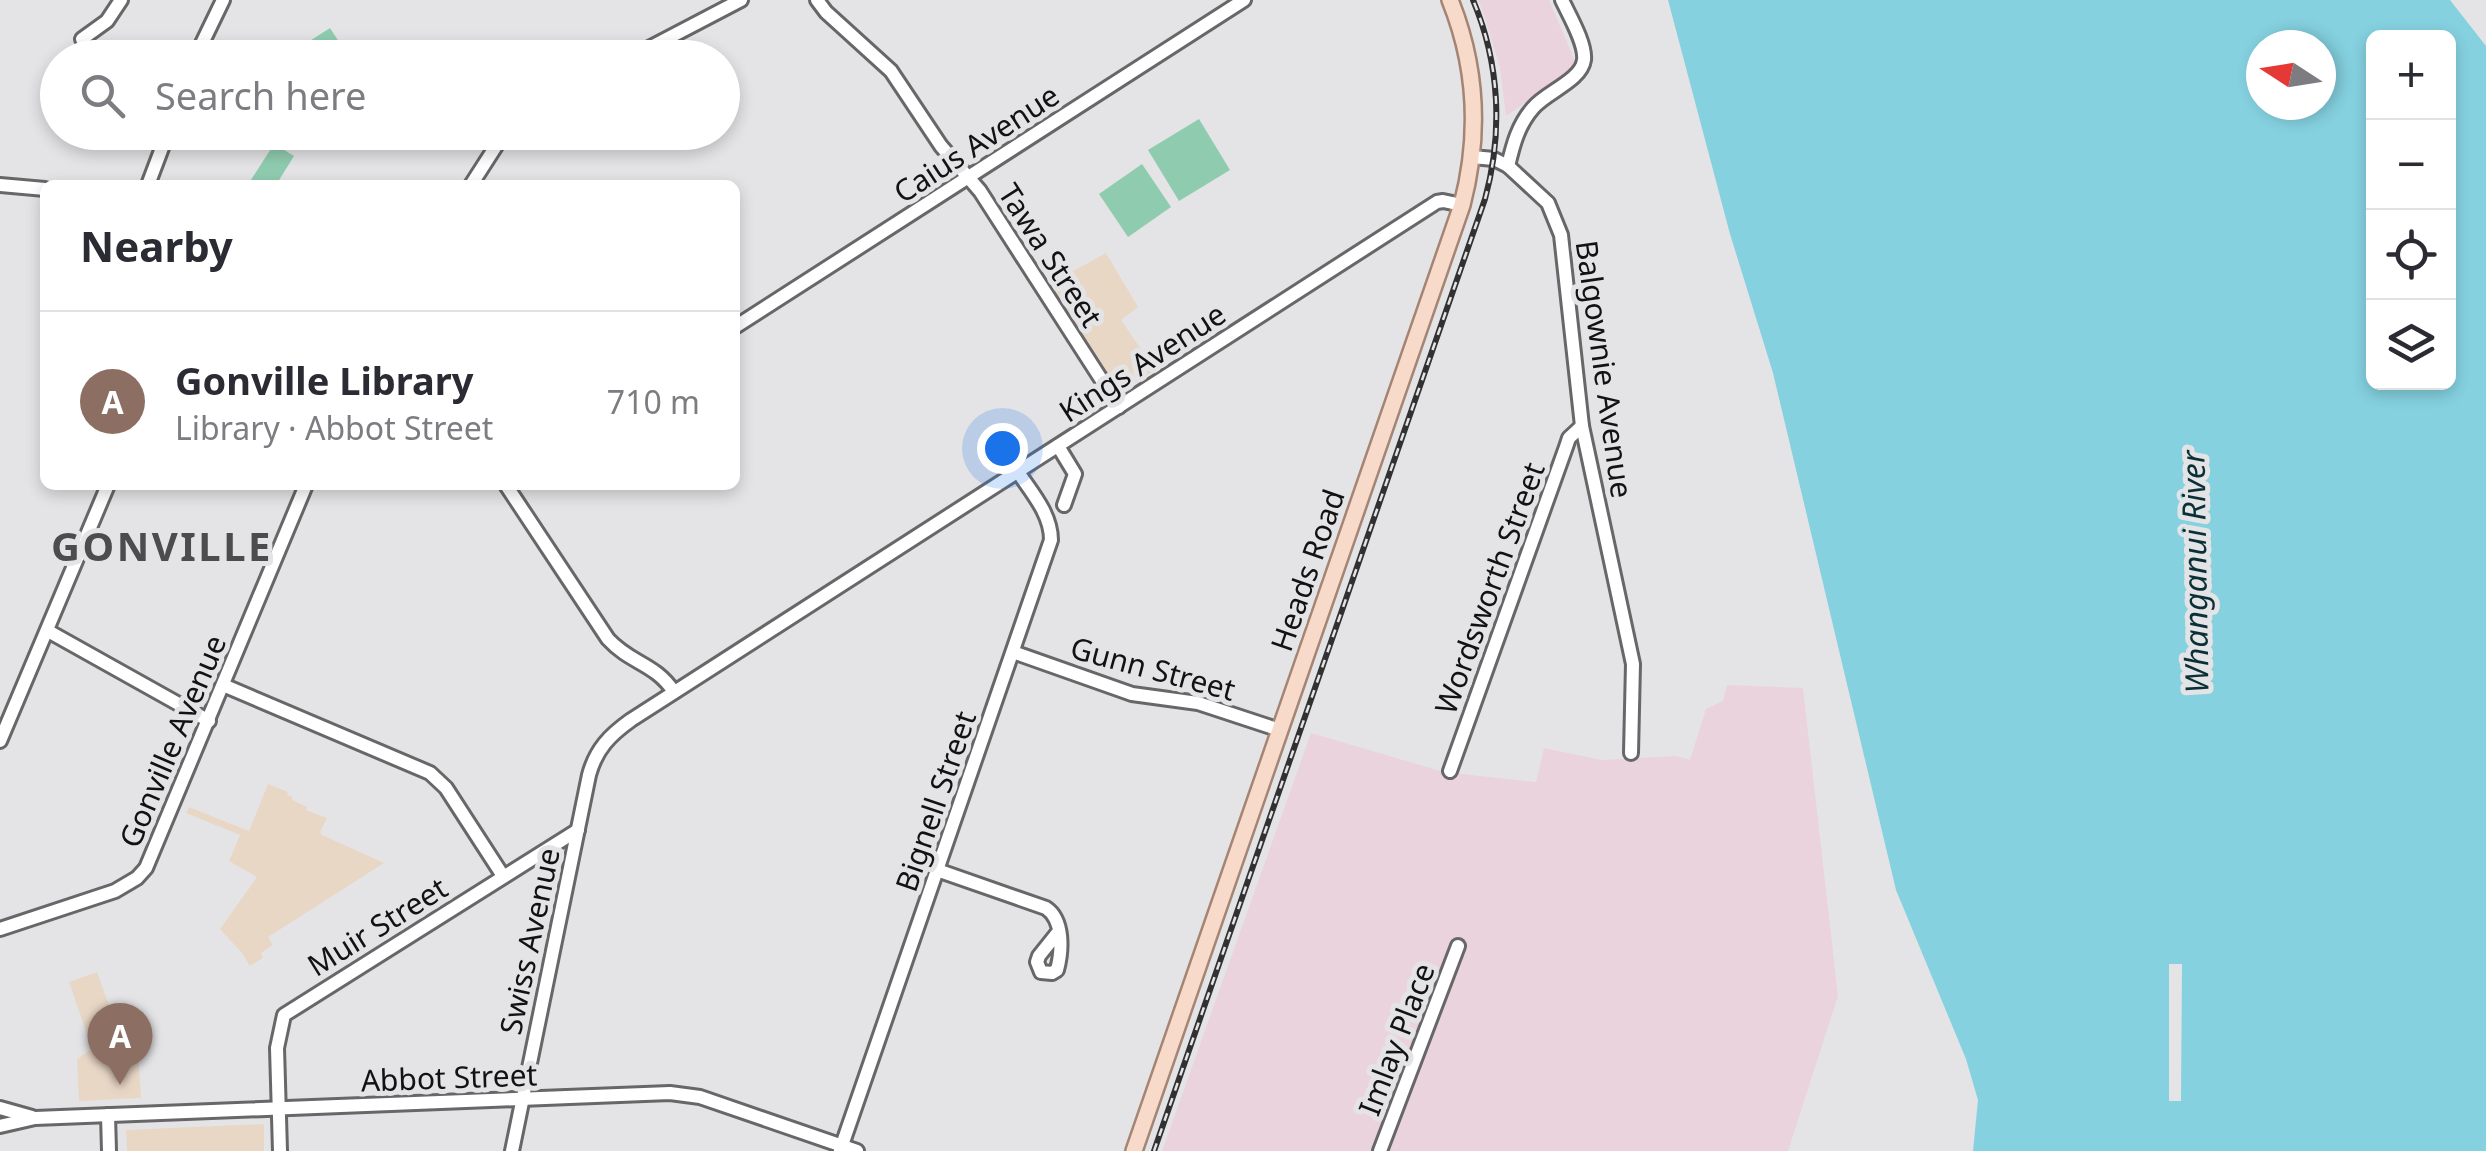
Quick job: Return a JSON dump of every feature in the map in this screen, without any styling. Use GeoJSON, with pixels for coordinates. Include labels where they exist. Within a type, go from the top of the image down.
{"type":"FeatureCollection","features":[{"type":"Feature","properties":{"kind":"main road","name":"Heads Road"},"geometry":{"type":"LineString","coordinates":[[1134,1151],[1462,205],[1472,158],[1474,116],[1471,71],[1450,0]]}},
{"type":"Feature","properties":{"kind":"street"},"geometry":{"type":"LineString","coordinates":[[82,39],[106,20],[121,0]]}},
{"type":"Feature","properties":{"kind":"street"},"geometry":{"type":"LineString","coordinates":[[204,40],[223,0]]}},
{"type":"Feature","properties":{"kind":"street"},"geometry":{"type":"LineString","coordinates":[[664,40],[741,0]]}},
{"type":"Feature","properties":{"kind":"street","name":"Tawa Street"},"geometry":{"type":"LineString","coordinates":[[817,0],[891,71],[941,146],[994,210],[1120,407]]}},
{"type":"Feature","properties":{"kind":"street","name":"Caius Avenue"},"geometry":{"type":"LineString","coordinates":[[740,324],[1244,0]]}},
{"type":"Feature","properties":{"kind":"street"},"geometry":{"type":"LineString","coordinates":[[1508,166],[1526,116],[1535,104],[1577,75],[1584,62],[1583,49],[1562,0]]}},
{"type":"Feature","properties":{"kind":"street"},"geometry":{"type":"LineString","coordinates":[[150,180],[161,150]]}},
{"type":"Feature","properties":{"kind":"street"},"geometry":{"type":"LineString","coordinates":[[475,180],[494,150]]}},
{"type":"Feature","properties":{"kind":"street","name":"Balgownie Avenue"},"geometry":{"type":"LineString","coordinates":[[1472,158],[1508,166],[1548,202],[1561,235],[1582,426],[1634,664],[1630,753]]}},
{"type":"Feature","properties":{"kind":"street"},"geometry":{"type":"LineString","coordinates":[[0,185],[40,189]]}},
{"type":"Feature","properties":{"kind":"street","name":"Kings Avenue"},"geometry":{"type":"LineString","coordinates":[[603,744],[616,730],[674,692],[1437,202],[1462,205]]}},
{"type":"Feature","properties":{"kind":"street","name":"Wordsworth Street"},"geometry":{"type":"LineString","coordinates":[[1450,771],[1569,438],[1582,426]]}},
{"type":"Feature","properties":{"kind":"street"},"geometry":{"type":"LineString","coordinates":[[1058,446],[1075,474],[1064,505]]}},
{"type":"Feature","properties":{"kind":"street","name":"Bignell Street"},"geometry":{"type":"LineString","coordinates":[[841,1148],[1052,540],[1047,516],[1018,472]]}},
{"type":"Feature","properties":{"kind":"street"},"geometry":{"type":"LineString","coordinates":[[0,741],[106,490]]}},
{"type":"Feature","properties":{"kind":"street","name":"Gonville Avenue"},"geometry":{"type":"LineString","coordinates":[[0,930],[115,891],[138,878],[153,855],[304,490]]}},
{"type":"Feature","properties":{"kind":"street"},"geometry":{"type":"LineString","coordinates":[[509,490],[608,639],[625,656],[662,674],[674,692]]}},
{"type":"Feature","properties":{"kind":"street"},"geometry":{"type":"LineString","coordinates":[[48,630],[208,721]]}},
{"type":"Feature","properties":{"kind":"street","name":"Gunn Street"},"geometry":{"type":"LineString","coordinates":[[1013,652],[1132,694],[1198,703],[1280,730]]}},
{"type":"Feature","properties":{"kind":"street"},"geometry":{"type":"LineString","coordinates":[[224,686],[430,773],[446,788],[503,876]]}},
{"type":"Feature","properties":{"kind":"street","name":"Swiss Avenue"},"geometry":{"type":"LineString","coordinates":[[512,1151],[592,764],[603,744]]}},
{"type":"Feature","properties":{"kind":"street","name":"Muir Street"},"geometry":{"type":"LineString","coordinates":[[279,1108],[277,1048],[284,1015],[578,830]]}},
{"type":"Feature","properties":{"kind":"street"},"geometry":{"type":"LineString","coordinates":[[937,870],[1046,908],[1054,912],[1059,931]]}},
{"type":"Feature","properties":{"kind":"street","name":"Imlay Place"},"geometry":{"type":"LineString","coordinates":[[1380,1151],[1458,946]]}},
{"type":"Feature","properties":{"kind":"street","name":"Abbot Street"},"geometry":{"type":"LineString","coordinates":[[0,1126],[35,1118],[686,1094],[856,1151]]}},
{"type":"Feature","properties":{"kind":"street","name":"Abbot Street"},"geometry":{"type":"LineString","coordinates":[[0,1108],[35,1118]]}},
{"type":"Feature","properties":{"kind":"street"},"geometry":{"type":"LineString","coordinates":[[279,1108],[280,1151]]}},
{"type":"Feature","properties":{"kind":"street"},"geometry":{"type":"LineString","coordinates":[[108,1115],[110,1151]]}},
{"type":"Feature","properties":{"kind":"shaded area"},"geometry":{"type":"Polygon","coordinates":[[[1478,0],[1549,0],[1575,61],[1568,73],[1506,116],[1500,68],[1478,0]]]}},
{"type":"Feature","properties":{"kind":"shaded area"},"geometry":{"type":"Polygon","coordinates":[[[1106,253],[1138,307],[1121,320],[1155,370],[1119,393],[1048,285],[1106,253]]]}},
{"type":"Feature","properties":{"kind":"shaded area"},"geometry":{"type":"Polygon","coordinates":[[[1727,685],[1803,688],[1838,996],[1788,1151],[1162,1151],[1311,733],[1444,772],[1536,782],[1544,748],[1602,760],[1676,756],[1690,760],[1706,709],[1723,701],[1727,685]]]}},
{"type":"Feature","properties":{"kind":"shaded area"},"geometry":{"type":"Polygon","coordinates":[[[268,784],[288,792],[306,810],[327,818],[322,835],[384,863],[268,937],[273,945],[250,966],[220,929],[257,877],[229,861],[240,835],[186,813],[189,807],[249,831],[268,784]]]}},
{"type":"Feature","properties":{"kind":"shaded area"},"geometry":{"type":"Polygon","coordinates":[[[97,972],[118,1031],[136,1021],[141,1098],[79,1101],[77,1059],[92,1049],[69,982],[97,972]]]}},
{"type":"Feature","properties":{"kind":"shaded area"},"geometry":{"type":"Polygon","coordinates":[[[264,1124],[264,1151],[127,1151],[126,1130],[264,1124]]]}},
{"type":"Feature","properties":{"kind":"green space"},"geometry":{"type":"Polygon","coordinates":[[[330,28],[338,40],[311,40],[330,28]]]}},
{"type":"Feature","properties":{"kind":"green space"},"geometry":{"type":"Polygon","coordinates":[[[1199,119],[1230,170],[1179,201],[1148,150],[1199,119]]]}},
{"type":"Feature","properties":{"kind":"green space"},"geometry":{"type":"Polygon","coordinates":[[[270,150],[284,150],[294,156],[279,180],[251,180],[270,150]]]}},
{"type":"Feature","properties":{"kind":"green space"},"geometry":{"type":"Polygon","coordinates":[[[1142,164],[1171,207],[1128,237],[1099,194],[1142,164]]]}},
{"type":"Feature","properties":{"kind":"water","name":"Whanganui River"},"geometry":{"type":"Polygon","coordinates":[[[1668,0],[2450,0],[2486,46],[2486,1151],[1973,1151],[1978,1100],[1966,1059],[1896,890],[1773,373],[1730,234],[1668,0]]]}},
{"type":"Feature","properties":{"kind":"pier"},"geometry":{"type":"Polygon","coordinates":[[[2169,964],[2182,964],[2181,1101],[2169,1101],[2169,964]]]}},
{"type":"Feature","properties":{"kind":"railway"},"geometry":{"type":"LineString","coordinates":[[1154,1151],[1485,199],[1495,149],[1496,99],[1489,49],[1473,0]]}},
{"type":"Feature","properties":{"kind":"place","name":"Gonville Library"},"geometry":{"type":"Point","coordinates":[120,1085]}},
{"type":"Feature","properties":{"kind":"district","name":"GONVILLE"},"geometry":{"type":"Point","coordinates":[162,545]}}]}
